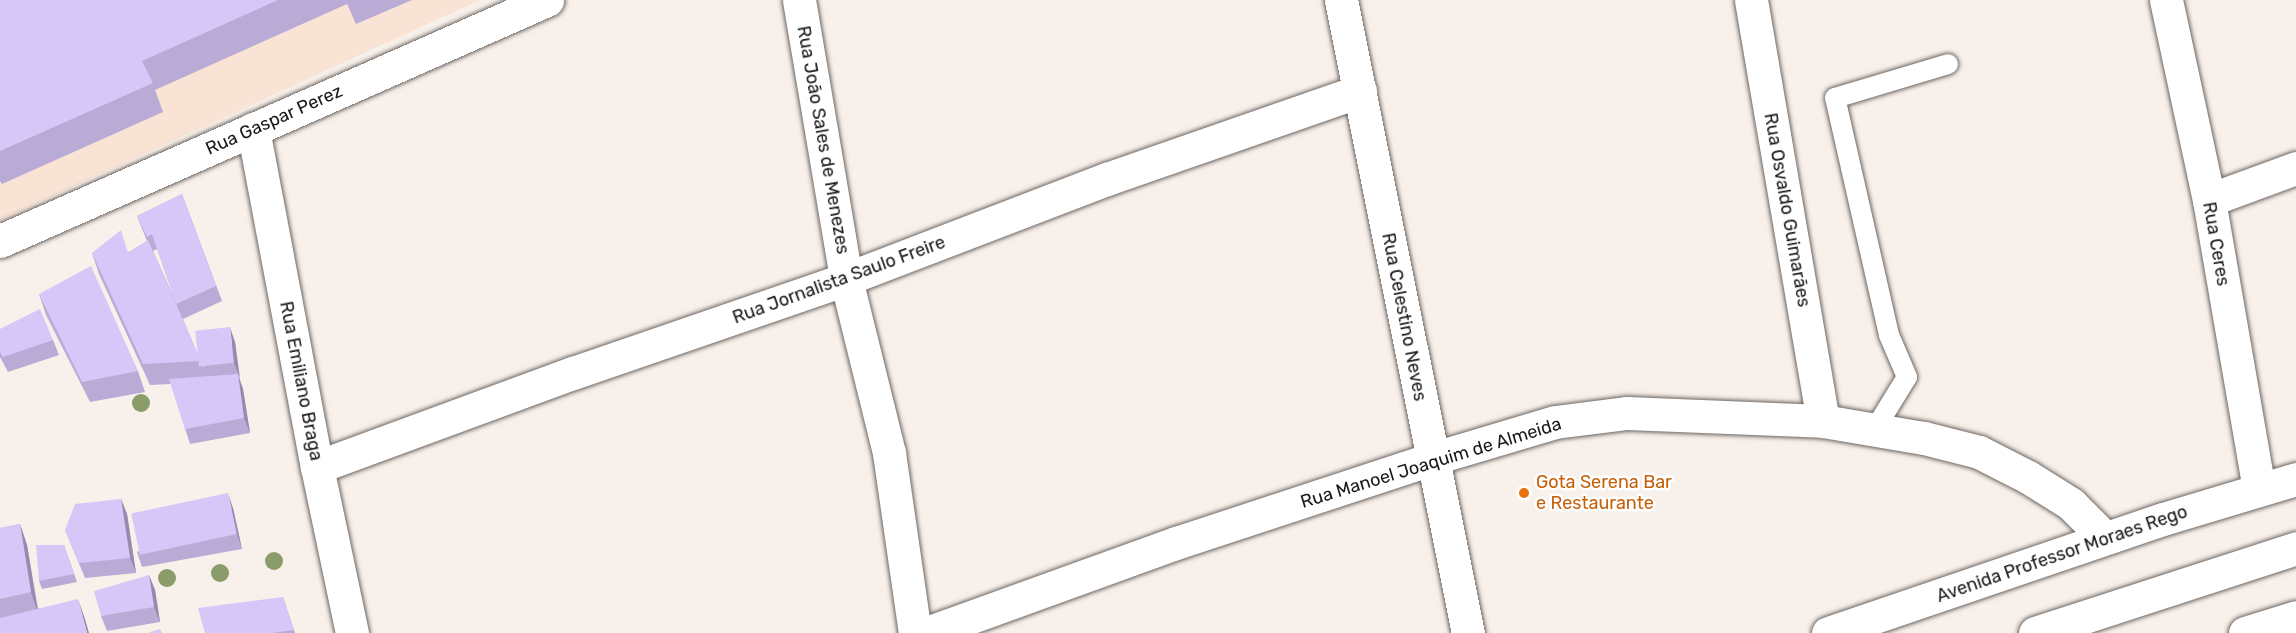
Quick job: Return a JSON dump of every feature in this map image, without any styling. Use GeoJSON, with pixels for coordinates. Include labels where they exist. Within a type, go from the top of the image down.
{"type":"FeatureCollection","features":[{"type":"Feature","properties":{"kind":"main road","name":"Rua Gaspar Perez"},"geometry":{"type":"LineString","coordinates":[[0,241],[547,0]]}},
{"type":"Feature","properties":{"kind":"main road","name":"Rua João Sales de Menezes"},"geometry":{"type":"LineString","coordinates":[[799,0],[846,279],[889,453],[915,633]]}},
{"type":"Feature","properties":{"kind":"main road","name":"Rua Celestino Neves"},"geometry":{"type":"LineString","coordinates":[[1341,0],[1431,459],[1468,633]]}},
{"type":"Feature","properties":{"kind":"main road","name":"Rua Osvaldo Guimarães"},"geometry":{"type":"LineString","coordinates":[[1751,0],[1822,421]]}},
{"type":"Feature","properties":{"kind":"main road","name":"Rua Ceres"},"geometry":{"type":"LineString","coordinates":[[2166,0],[2209,200],[2259,490]]}},
{"type":"Feature","properties":{"kind":"main road","name":"Rua Jornalista Saulo Freire"},"geometry":{"type":"LineString","coordinates":[[317,467],[573,373],[846,279],[1107,179],[1360,91]]}},
{"type":"Feature","properties":{"kind":"main road","name":"Rua Emiliano Braga"},"geometry":{"type":"LineString","coordinates":[[253,129],[317,467],[352,633]]}},
{"type":"Feature","properties":{"kind":"main road"},"geometry":{"type":"LineString","coordinates":[[2209,200],[2296,168]]}},
{"type":"Feature","properties":{"kind":"main road","name":"Rua Manoel Joaquim de Almeida"},"geometry":{"type":"LineString","coordinates":[[927,633],[1176,543],[1431,459],[1555,422],[1627,414],[1822,421],[1875,429],[1979,452],[2028,477],[2071,504],[2105,538]]}},
{"type":"Feature","properties":{"kind":"main road","name":"Avenida Professor Moraes Rego"},"geometry":{"type":"LineString","coordinates":[[1828,633],[2105,538],[2296,479]]}},
{"type":"Feature","properties":{"kind":"main road"},"geometry":{"type":"LineString","coordinates":[[2035,633],[2296,548]]}},
{"type":"Feature","properties":{"kind":"main road"},"geometry":{"type":"LineString","coordinates":[[2245,633],[2296,617]]}},
{"type":"Feature","properties":{"kind":"lane"},"geometry":{"type":"LineString","coordinates":[[1875,429],[1907,377],[1889,335],[1835,98],[1948,64]]}},
{"type":"Feature","properties":{"kind":"shaded area"},"geometry":{"type":"Polygon","coordinates":[[[0,0],[480,0],[0,220],[0,0]]]}},
{"type":"Feature","properties":{"kind":"building"},"geometry":{"type":"Polygon","coordinates":[[[0,0],[278,0],[142,61],[153,83],[0,151],[0,0]]]}},
{"type":"Feature","properties":{"kind":"building"},"geometry":{"type":"Polygon","coordinates":[[[182,194],[216,286],[176,304],[152,234],[147,237],[137,216],[182,194]]]}},
{"type":"Feature","properties":{"kind":"building"},"geometry":{"type":"Polygon","coordinates":[[[121,230],[128,253],[148,240],[201,361],[143,364],[92,253],[121,230]]]}},
{"type":"Feature","properties":{"kind":"building"},"geometry":{"type":"Polygon","coordinates":[[[91,266],[138,371],[82,382],[39,294],[91,266]]]}},
{"type":"Feature","properties":{"kind":"building"},"geometry":{"type":"Polygon","coordinates":[[[40,309],[53,340],[3,357],[0,352],[0,329],[40,309]]]}},
{"type":"Feature","properties":{"kind":"building"},"geometry":{"type":"Polygon","coordinates":[[[230,327],[234,363],[199,366],[195,331],[230,327]]]}},
{"type":"Feature","properties":{"kind":"building"},"geometry":{"type":"Polygon","coordinates":[[[238,374],[244,418],[185,429],[169,379],[238,374]]]}},
{"type":"Feature","properties":{"kind":"building"},"geometry":{"type":"Polygon","coordinates":[[[228,493],[237,534],[140,555],[131,514],[228,493]]]}},
{"type":"Feature","properties":{"kind":"building"},"geometry":{"type":"Polygon","coordinates":[[[121,499],[130,558],[79,563],[65,530],[75,504],[121,499]]]}},
{"type":"Feature","properties":{"kind":"building"},"geometry":{"type":"Polygon","coordinates":[[[20,524],[31,592],[0,599],[0,528],[20,524]]]}},
{"type":"Feature","properties":{"kind":"building"},"geometry":{"type":"Polygon","coordinates":[[[36,545],[64,545],[74,574],[39,581],[36,545]]]}},
{"type":"Feature","properties":{"kind":"building"},"geometry":{"type":"Polygon","coordinates":[[[149,575],[154,607],[101,616],[94,591],[149,575]]]}},
{"type":"Feature","properties":{"kind":"building"},"geometry":{"type":"Polygon","coordinates":[[[283,597],[294,630],[272,633],[205,633],[198,608],[283,597]]]}},
{"type":"Feature","properties":{"kind":"building"},"geometry":{"type":"Polygon","coordinates":[[[78,599],[87,633],[0,633],[0,618],[78,599]]]}},
{"type":"Feature","properties":{"kind":"building"},"geometry":{"type":"Polygon","coordinates":[[[160,629],[162,633],[148,633],[160,629]]]}},
{"type":"Feature","properties":{"kind":"place","name":"Gota Serena Bar e Restaurante"},"geometry":{"type":"Point","coordinates":[1524,493]}}]}
